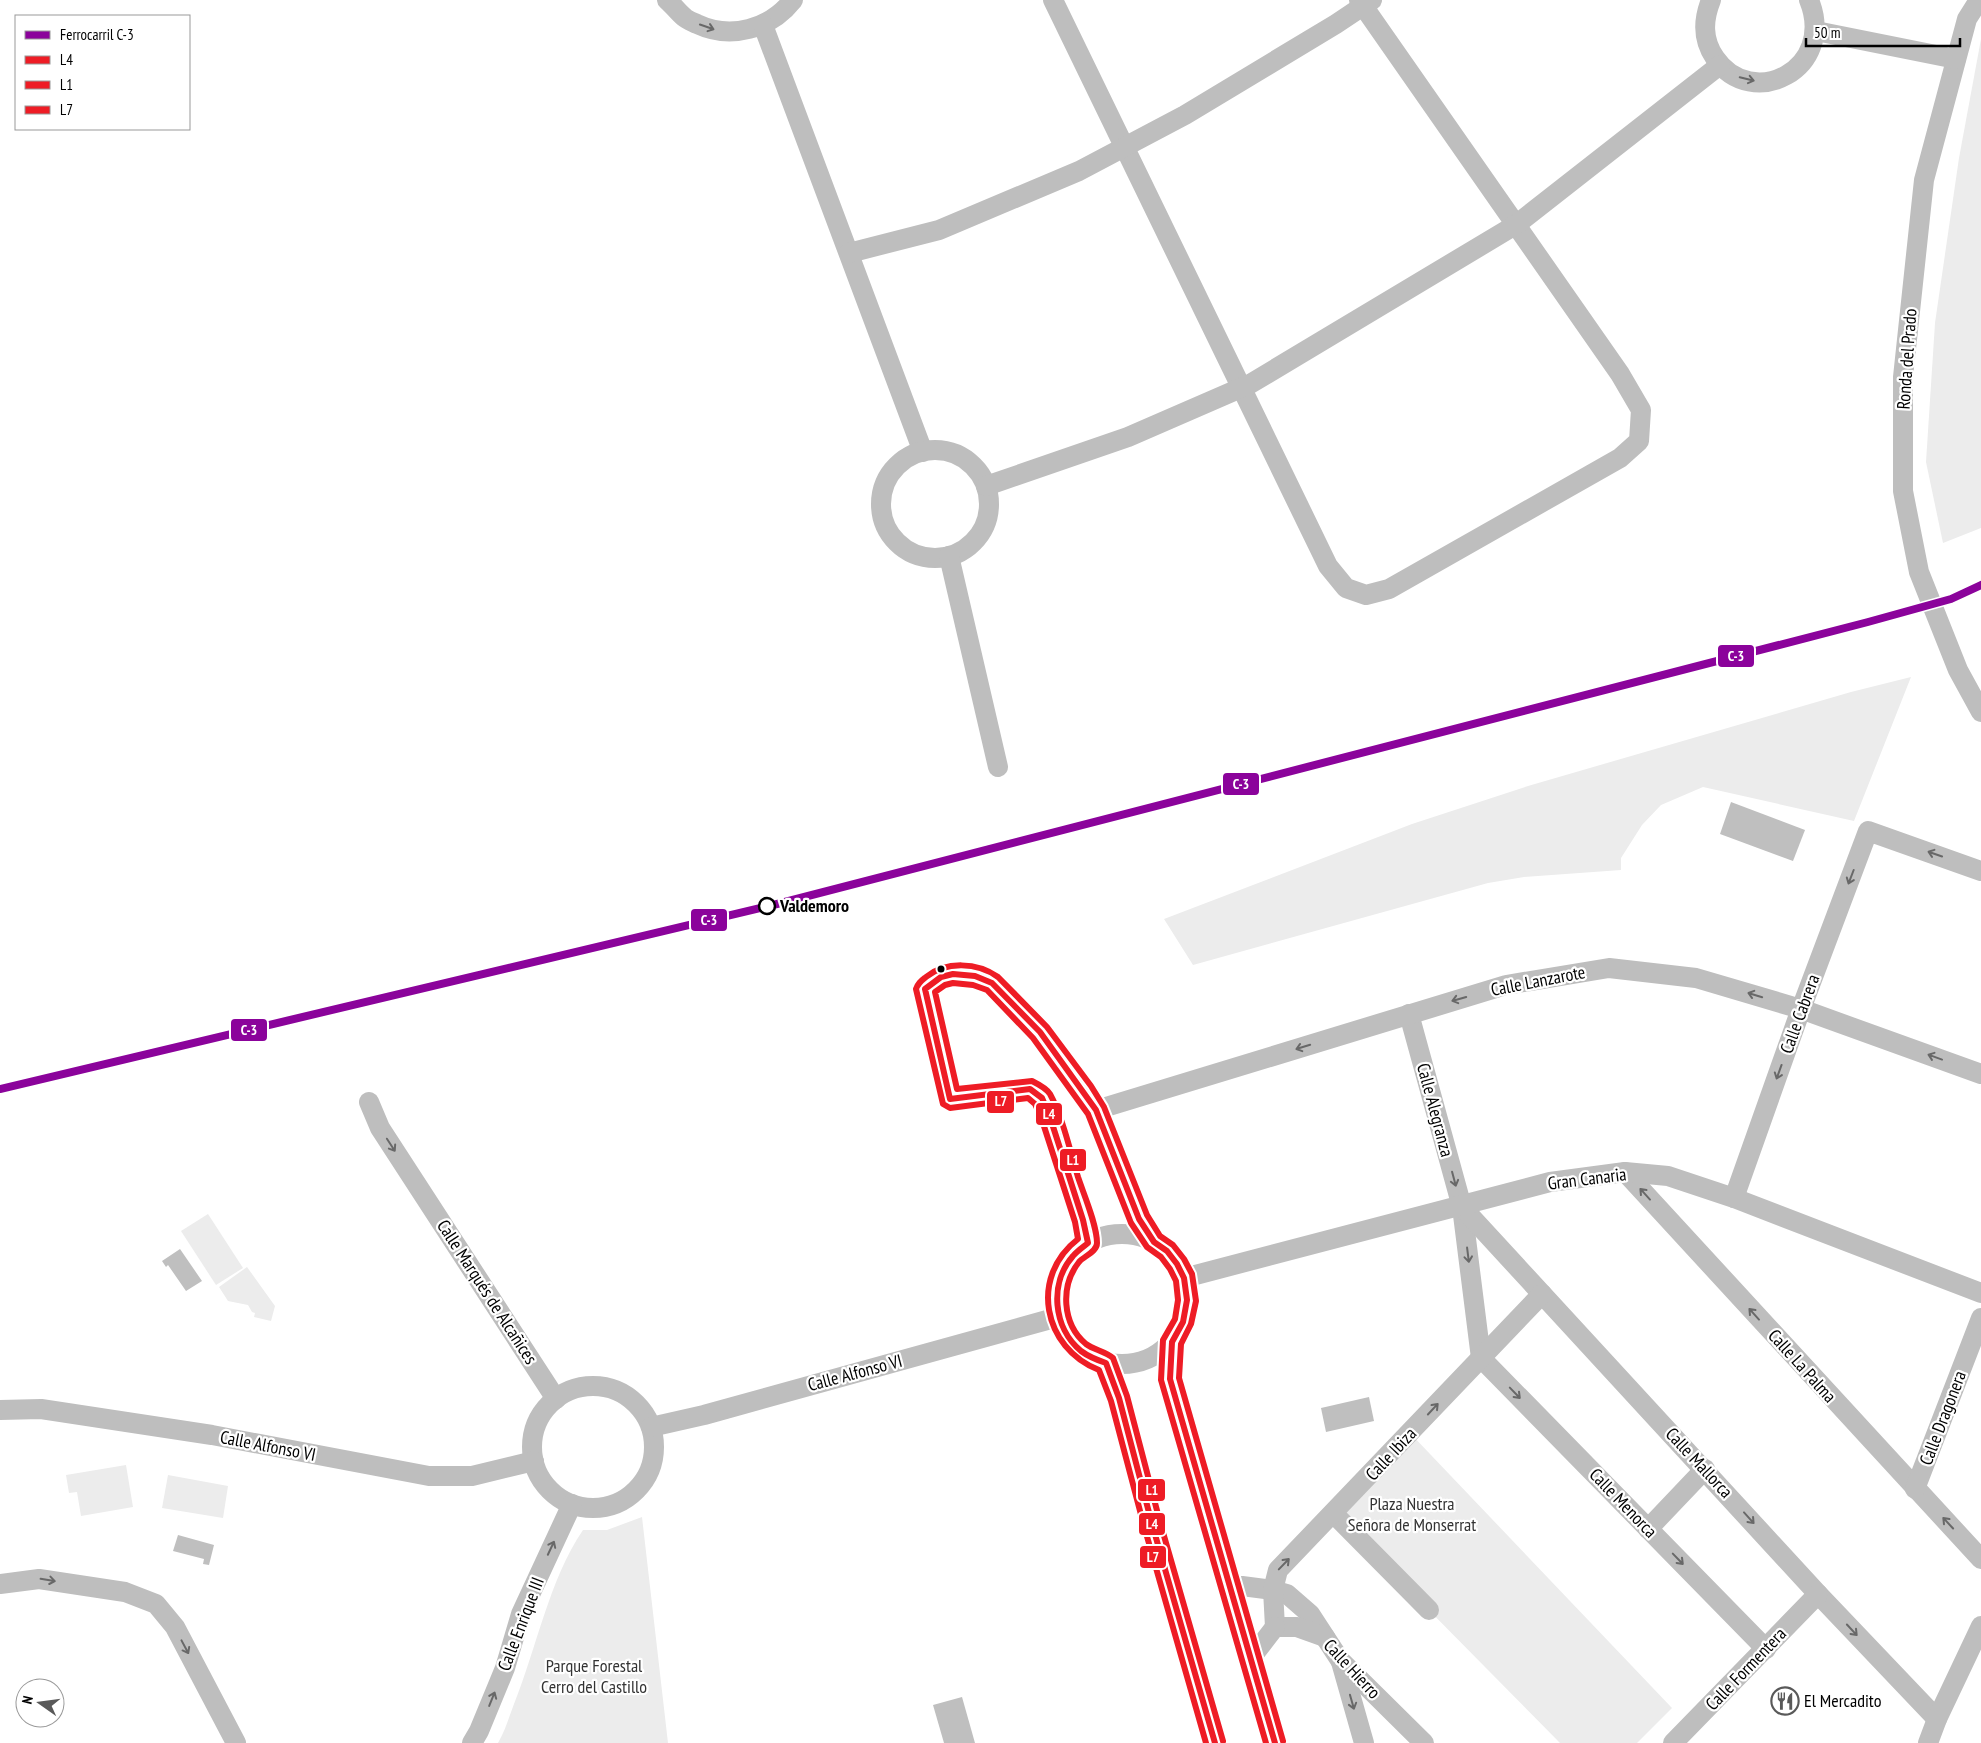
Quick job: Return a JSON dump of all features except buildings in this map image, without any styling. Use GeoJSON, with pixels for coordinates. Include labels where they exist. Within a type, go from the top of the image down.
{"type":"FeatureCollection","features":[{"type":"Feature","properties":{"kind":"street"},"geometry":{"type":"LineString","coordinates":[[668,0],[685,18],[709,29],[736,32],[763,25],[784,12],[793,0]]}},
{"type":"Feature","properties":{"kind":"street"},"geometry":{"type":"LineString","coordinates":[[848,253],[939,230],[1079,171],[1124,147],[1185,115],[1365,2],[1620,374],[1640,410],[1640,441],[1620,458],[1389,588],[1366,595],[1346,588],[1328,566],[1242,387],[1124,147],[1053,0]]}},
{"type":"Feature","properties":{"kind":"street"},"geometry":{"type":"LineString","coordinates":[[1711,0],[1705,15],[1704,33],[1710,50],[1720,65],[1734,76],[1751,82],[1769,82],[1786,76],[1801,65],[1811,50],[1816,32],[1815,14],[1809,0]]}},
{"type":"Feature","properties":{"kind":"street","name":"Ronda del Prado"},"geometry":{"type":"LineString","coordinates":[[1979,0],[1967,20],[1924,180],[1903,377],[1903,491],[1919,572],[1958,670],[1981,712]]}},
{"type":"Feature","properties":{"kind":"street"},"geometry":{"type":"LineString","coordinates":[[763,25],[923,452]]}},
{"type":"Feature","properties":{"kind":"street"},"geometry":{"type":"LineString","coordinates":[[1816,32],[1956,59]]}},
{"type":"Feature","properties":{"kind":"street"},"geometry":{"type":"LineString","coordinates":[[986,486],[1128,437],[1242,387],[1334,335],[1517,224],[1720,65]]}},
{"type":"Feature","properties":{"kind":"street"},"geometry":{"type":"LineString","coordinates":[[941,450],[958,455],[973,465],[986,486],[989,496],[989,513],[983,530],[972,545],[956,554],[939,558],[921,557],[904,549],[892,536],[884,520],[881,502],[885,485],[894,469],[907,458],[923,452],[941,450]]}},
{"type":"Feature","properties":{"kind":"street"},"geometry":{"type":"LineString","coordinates":[[949,556],[998,767]]}},
{"type":"Feature","properties":{"kind":"street","name":"Calle Cabrera"},"geometry":{"type":"LineString","coordinates":[[1734,1198],[1801,1010],[1868,831],[1981,871]]}},
{"type":"Feature","properties":{"kind":"street","name":"Calle Lanzarote"},"geometry":{"type":"LineString","coordinates":[[1096,1110],[1506,985],[1609,968],[1696,978],[1801,1010],[1981,1074]]}},
{"type":"Feature","properties":{"kind":"street"},"geometry":{"type":"LineString","coordinates":[[972,975],[984,977],[992,983],[1040,1032],[1084,1091],[1096,1110],[1139,1219],[1154,1242]]}},
{"type":"Feature","properties":{"kind":"street","name":"Calle Alegranza"},"geometry":{"type":"LineString","coordinates":[[1408,1014],[1462,1207],[1481,1358]]}},
{"type":"Feature","properties":{"kind":"street"},"geometry":{"type":"LineString","coordinates":[[1030,1089],[1042,1098],[1049,1114],[1083,1220],[1088,1243]]}},
{"type":"Feature","properties":{"kind":"street","name":"Calle Marqués de Alcañices"},"geometry":{"type":"LineString","coordinates":[[369,1102],[380,1128],[556,1399]]}},
{"type":"Feature","properties":{"kind":"street","name":"Gran Canaria"},"geometry":{"type":"LineString","coordinates":[[1184,1278],[1462,1207],[1550,1182],[1624,1172],[1668,1176],[1734,1198],[1981,1293]]}},
{"type":"Feature","properties":{"kind":"street","name":"Calle La Palma"},"geometry":{"type":"LineString","coordinates":[[1624,1172],[1981,1559]]}},
{"type":"Feature","properties":{"kind":"street","name":"Calle Mallorca"},"geometry":{"type":"LineString","coordinates":[[1462,1207],[1818,1594],[1937,1719]]}},
{"type":"Feature","properties":{"kind":"street"},"geometry":{"type":"LineString","coordinates":[[1121,1234],[1138,1236],[1154,1242],[1167,1251],[1177,1264],[1184,1278],[1187,1300],[1183,1322],[1172,1342],[1158,1354],[1142,1362],[1124,1365],[1106,1363],[1090,1357],[1076,1347],[1065,1333],[1058,1317],[1056,1296],[1060,1275],[1072,1257],[1088,1243],[1104,1236],[1121,1234]]}},
{"type":"Feature","properties":{"kind":"street","name":"Calle Ibiza"},"geometry":{"type":"LineString","coordinates":[[1275,1627],[1273,1590],[1278,1570],[1334,1514],[1542,1294]]}},
{"type":"Feature","properties":{"kind":"street","name":"Calle Alfonso VI"},"geometry":{"type":"LineString","coordinates":[[651,1427],[704,1415],[1058,1317]]}},
{"type":"Feature","properties":{"kind":"street","name":"Calle Dragonera"},"geometry":{"type":"LineString","coordinates":[[1915,1489],[1981,1318]]}},
{"type":"Feature","properties":{"kind":"street"},"geometry":{"type":"LineString","coordinates":[[1172,1342],[1170,1379],[1275,1743]]}},
{"type":"Feature","properties":{"kind":"street","name":"Calle Menorca"},"geometry":{"type":"LineString","coordinates":[[1481,1358],[1766,1648]]}},
{"type":"Feature","properties":{"kind":"street"},"geometry":{"type":"LineString","coordinates":[[1106,1363],[1119,1398],[1152,1524],[1215,1743]]}},
{"type":"Feature","properties":{"kind":"street"},"geometry":{"type":"LineString","coordinates":[[592,1386],[611,1388],[628,1396],[642,1410],[651,1427],[654,1444],[653,1461],[647,1477],[636,1491],[622,1501],[606,1507],[589,1508],[572,1504],[554,1494],[542,1479],[534,1461],[533,1444],[536,1427],[544,1412],[556,1399],[572,1390],[592,1386]]}},
{"type":"Feature","properties":{"kind":"street","name":"Calle Alfonso VI"},"geometry":{"type":"LineString","coordinates":[[0,1410],[41,1409],[203,1434],[429,1476],[472,1476],[534,1461]]}},
{"type":"Feature","properties":{"kind":"street"},"geometry":{"type":"LineString","coordinates":[[1648,1529],[1705,1469]]}},
{"type":"Feature","properties":{"kind":"street","name":"Calle Enrique III"},"geometry":{"type":"LineString","coordinates":[[472,1743],[479,1731],[505,1668],[521,1614],[572,1504]]}},
{"type":"Feature","properties":{"kind":"street"},"geometry":{"type":"LineString","coordinates":[[1334,1514],[1429,1610]]}},
{"type":"Feature","properties":{"kind":"street"},"geometry":{"type":"LineString","coordinates":[[0,1584],[39,1579],[125,1592],[156,1604],[175,1628],[236,1743]]}},
{"type":"Feature","properties":{"kind":"street"},"geometry":{"type":"LineString","coordinates":[[1230,1587],[1242,1586],[1287,1594],[1310,1614],[1325,1637]]}},
{"type":"Feature","properties":{"kind":"street","name":"Calle Formentera"},"geometry":{"type":"LineString","coordinates":[[1673,1743],[1818,1594]]}},
{"type":"Feature","properties":{"kind":"street"},"geometry":{"type":"LineString","coordinates":[[1928,1743],[1937,1719],[1981,1626]]}},
{"type":"Feature","properties":{"kind":"street"},"geometry":{"type":"LineString","coordinates":[[1251,1658],[1275,1627]]}},
{"type":"Feature","properties":{"kind":"street","name":"Calle Hierro"},"geometry":{"type":"LineString","coordinates":[[1275,1627],[1297,1627],[1325,1637],[1340,1660],[1414,1741]]}},
{"type":"Feature","properties":{"kind":"street"},"geometry":{"type":"LineString","coordinates":[[1340,1660],[1364,1743]]}},
{"type":"Feature","properties":{"kind":"green space"},"geometry":{"type":"Polygon","coordinates":[[[1981,39],[1981,528],[1943,543],[1926,462],[1935,323],[1959,158],[1981,39]]]}},
{"type":"Feature","properties":{"kind":"green space"},"geometry":{"type":"Polygon","coordinates":[[[1911,677],[1854,821],[1703,787],[1661,805],[1642,825],[1621,858],[1621,870],[1524,877],[1488,883],[1193,965],[1164,919],[1412,824],[1528,786],[1851,692],[1911,677]]]}},
{"type":"Feature","properties":{"kind":"green space"},"geometry":{"type":"Polygon","coordinates":[[[208,1214],[243,1268],[216,1285],[181,1231],[208,1214]]]}},
{"type":"Feature","properties":{"kind":"green space"},"geometry":{"type":"Polygon","coordinates":[[[247,1267],[275,1306],[271,1321],[254,1317],[255,1313],[252,1312],[248,1305],[228,1301],[219,1287],[247,1267]]]}},
{"type":"Feature","properties":{"kind":"green space","name":"Plaza Nuestra Señora de Monserrat"},"geometry":{"type":"Polygon","coordinates":[[[1410,1433],[1672,1708],[1637,1743],[1560,1743],[1334,1514],[1410,1433]]]}},
{"type":"Feature","properties":{"kind":"green space"},"geometry":{"type":"Polygon","coordinates":[[[126,1465],[133,1507],[81,1516],[77,1492],[69,1493],[66,1475],[126,1465]]]}},
{"type":"Feature","properties":{"kind":"green space"},"geometry":{"type":"Polygon","coordinates":[[[168,1475],[228,1486],[223,1518],[162,1508],[168,1475]]]}},
{"type":"Feature","properties":{"kind":"green space","name":"Parque Forestal Cerro del Castillo"},"geometry":{"type":"Polygon","coordinates":[[[642,1517],[668,1743],[498,1743],[522,1682],[552,1592],[571,1549],[583,1530],[607,1530],[642,1517]]]}},
{"type":"Feature","properties":{"kind":"shaded area"},"geometry":{"type":"Polygon","coordinates":[[[1731,802],[1805,830],[1793,861],[1720,834],[1731,802]]]}},
{"type":"Feature","properties":{"kind":"shaded area"},"geometry":{"type":"Polygon","coordinates":[[[180,1249],[202,1281],[186,1291],[168,1265],[166,1267],[162,1261],[180,1249]]]}},
{"type":"Feature","properties":{"kind":"shaded area"},"geometry":{"type":"Polygon","coordinates":[[[1369,1397],[1374,1421],[1326,1432],[1321,1408],[1369,1397]]]}},
{"type":"Feature","properties":{"kind":"shaded area"},"geometry":{"type":"Polygon","coordinates":[[[178,1535],[214,1545],[209,1565],[203,1564],[204,1559],[173,1551],[178,1535]]]}},
{"type":"Feature","properties":{"kind":"shaded area"},"geometry":{"type":"Polygon","coordinates":[[[962,1697],[975,1743],[944,1743],[933,1705],[962,1697]]]}},
{"type":"Feature","properties":{"kind":"rail line","name":"C-3"},"geometry":{"type":"LineString","coordinates":[[0,1089],[777,904],[1868,622],[1951,599],[1981,585]]}},
{"type":"Feature","properties":{"kind":"transit line","name":"L7"},"geometry":{"type":"LineString","coordinates":[[1206,1743],[1144,1526],[1111,1401],[1099,1370],[1080,1360],[1065,1346],[1055,1329],[1049,1310],[1048,1291],[1053,1272],[1063,1255],[1078,1239],[1075,1222],[1041,1117],[1035,1104],[1028,1098],[950,1108],[943,1104],[916,989],[926,977],[943,968],[962,965],[981,968],[990,972],[998,977],[1047,1027],[1091,1086],[1104,1107],[1147,1215],[1160,1236],[1173,1245],[1184,1259],[1192,1274],[1196,1301],[1191,1324],[1181,1344],[1179,1378],[1283,1741]]}},
{"type":"Feature","properties":{"kind":"transit line","name":"L4"},"geometry":{"type":"LineString","coordinates":[[1215,1743],[1152,1524],[1119,1398],[1106,1363],[1081,1351],[1072,1341],[1060,1318],[1058,1305],[1060,1279],[1065,1267],[1073,1256],[1088,1243],[1083,1220],[1049,1114],[1042,1098],[1030,1089],[950,1099],[925,989],[941,977],[953,974],[975,976],[992,983],[1040,1032],[1096,1110],[1139,1219],[1154,1242],[1167,1251],[1177,1264],[1184,1278],[1187,1300],[1183,1322],[1172,1342],[1170,1379],[1275,1743]]}},
{"type":"Feature","properties":{"kind":"transit line","name":"L1"},"geometry":{"type":"LineString","coordinates":[[1223,1741],[1160,1522],[1127,1396],[1113,1358],[1086,1344],[1078,1336],[1068,1316],[1066,1304],[1069,1282],[1079,1262],[1095,1249],[1097,1243],[1093,1219],[1059,1113],[1049,1092],[1032,1081],[957,1089],[935,992],[945,985],[953,983],[973,985],[987,990],[1033,1038],[1088,1114],[1131,1223],[1147,1247],[1161,1257],[1176,1281],[1178,1300],[1175,1319],[1163,1340],[1161,1380],[1266,1743]]}},
{"type":"Feature","properties":{"kind":"place","name":"Valdemoro"},"geometry":{"type":"Point","coordinates":[767,906]}},
{"type":"Feature","properties":{"kind":"place","name":"El Mercadito"},"geometry":{"type":"Point","coordinates":[1785,1701]}}]}
